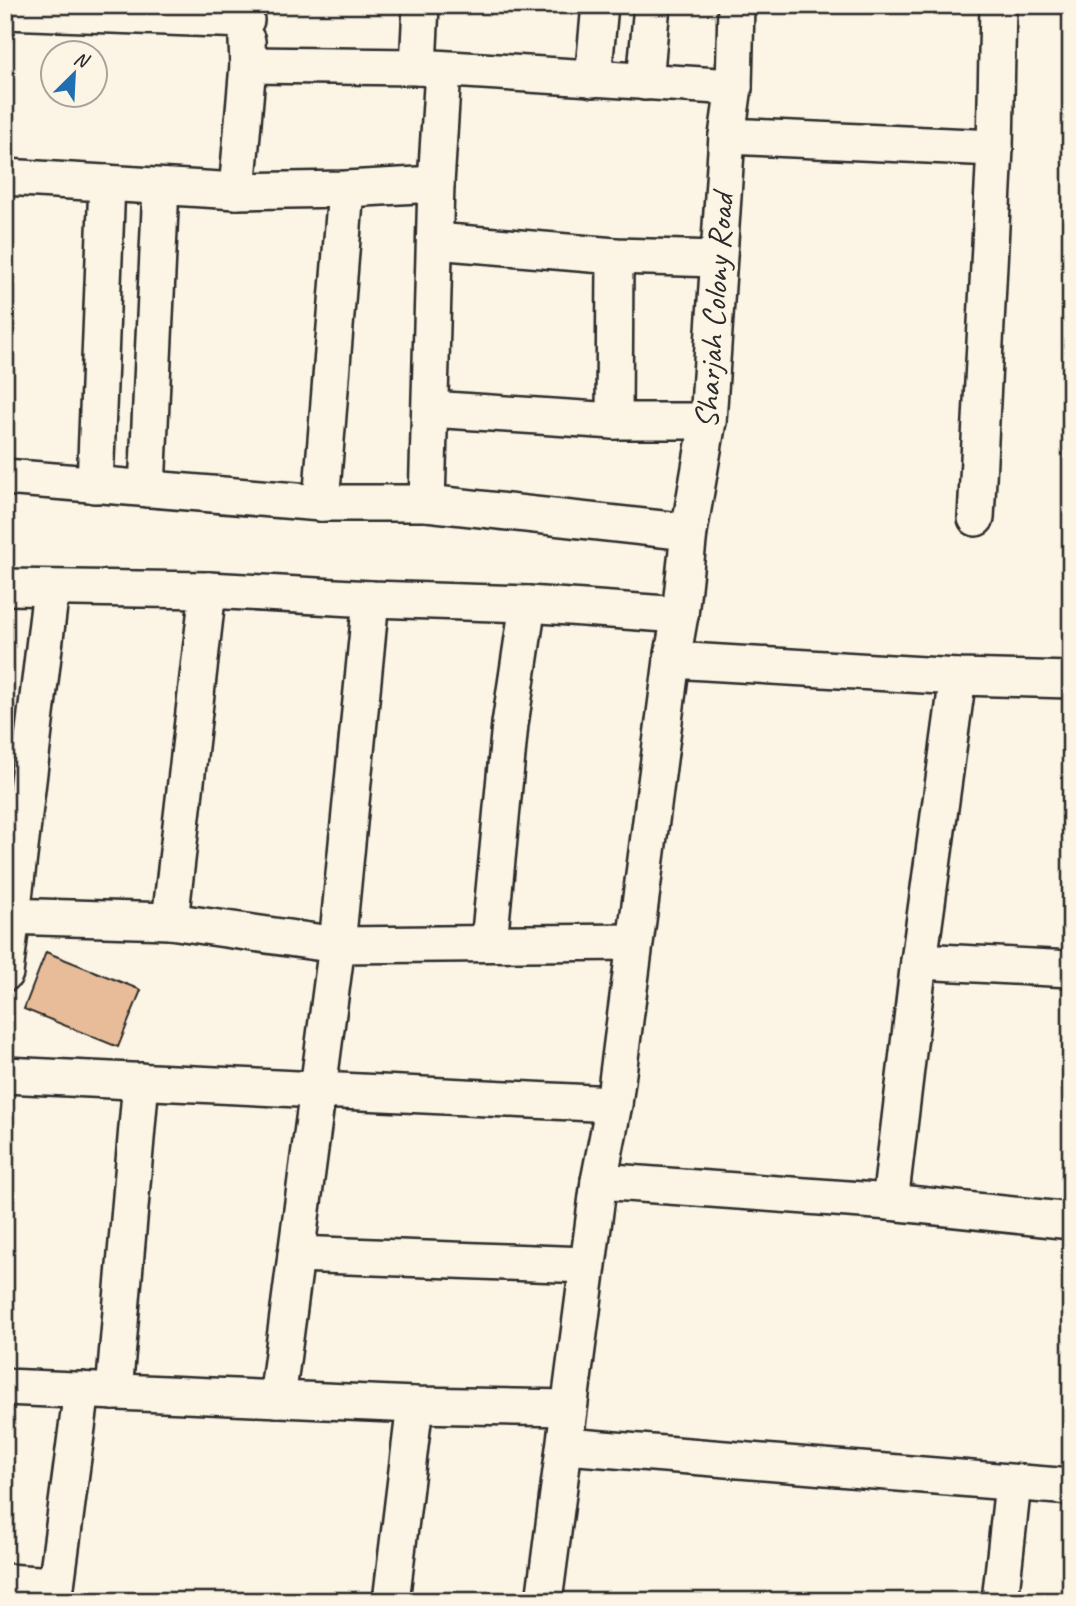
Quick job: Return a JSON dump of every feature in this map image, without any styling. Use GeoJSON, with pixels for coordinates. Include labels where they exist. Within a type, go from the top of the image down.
{"type":"FeatureCollection","features":[{"type":"Feature","properties":{"kind":"street"},"geometry":{"type":"LineString","coordinates":[[421,5],[431,68],[436,184],[427,503]]}},
{"type":"Feature","properties":{"kind":"street"},"geometry":{"type":"LineString","coordinates":[[593,79],[600,5]]}},
{"type":"Feature","properties":{"kind":"street"},"geometry":{"type":"LineString","coordinates":[[645,82],[652,5]]}},
{"type":"Feature","properties":{"kind":"street","name":"Sharjah Colony Road"},"geometry":{"type":"LineString","coordinates":[[544,1601],[598,1181],[614,1104],[689,531],[708,421],[727,136],[734,87],[736,5]]}},
{"type":"Feature","properties":{"kind":"street"},"geometry":{"type":"LineString","coordinates":[[976,518],[995,148],[998,5]]}},
{"type":"Feature","properties":{"kind":"street"},"geometry":{"type":"LineString","coordinates":[[5,11],[246,13],[248,65],[237,191]]}},
{"type":"Feature","properties":{"kind":"street"},"geometry":{"type":"LineString","coordinates":[[248,65],[431,68],[734,87]]}},
{"type":"Feature","properties":{"kind":"street"},"geometry":{"type":"LineString","coordinates":[[727,136],[995,148]]}},
{"type":"Feature","properties":{"kind":"street"},"geometry":{"type":"LineString","coordinates":[[5,177],[237,191],[436,184]]}},
{"type":"Feature","properties":{"kind":"street"},"geometry":{"type":"LineString","coordinates":[[95,485],[107,183]]}},
{"type":"Feature","properties":{"kind":"street"},"geometry":{"type":"LineString","coordinates":[[147,489],[161,187]]}},
{"type":"Feature","properties":{"kind":"street"},"geometry":{"type":"LineString","coordinates":[[321,503],[346,189]]}},
{"type":"Feature","properties":{"kind":"street"},"geometry":{"type":"LineString","coordinates":[[435,241],[615,256],[718,259]]}},
{"type":"Feature","properties":{"kind":"street"},"geometry":{"type":"LineString","coordinates":[[614,421],[615,256]]}},
{"type":"Feature","properties":{"kind":"street"},"geometry":{"type":"LineString","coordinates":[[430,409],[614,421],[708,421]]}},
{"type":"Feature","properties":{"kind":"street"},"geometry":{"type":"LineString","coordinates":[[5,477],[321,503],[427,503],[689,531]]}},
{"type":"Feature","properties":{"kind":"street"},"geometry":{"type":"LineString","coordinates":[[5,587],[208,590],[528,604],[680,615]]}},
{"type":"Feature","properties":{"kind":"street"},"geometry":{"type":"LineString","coordinates":[[5,973],[17,766],[51,589]]}},
{"type":"Feature","properties":{"kind":"street"},"geometry":{"type":"LineString","coordinates":[[170,921],[208,590]]}},
{"type":"Feature","properties":{"kind":"street"},"geometry":{"type":"LineString","coordinates":[[277,1399],[337,944],[371,599]]}},
{"type":"Feature","properties":{"kind":"street"},"geometry":{"type":"LineString","coordinates":[[489,943],[510,724],[528,604]]}},
{"type":"Feature","properties":{"kind":"street"},"geometry":{"type":"LineString","coordinates":[[672,660],[958,677],[1071,680]]}},
{"type":"Feature","properties":{"kind":"street"},"geometry":{"type":"LineString","coordinates":[[890,1202],[919,961],[958,677]]}},
{"type":"Feature","properties":{"kind":"street"},"geometry":{"type":"LineString","coordinates":[[9,916],[170,921],[337,944],[635,942]]}},
{"type":"Feature","properties":{"kind":"street"},"geometry":{"type":"LineString","coordinates":[[919,961],[1071,969]]}},
{"type":"Feature","properties":{"kind":"street"},"geometry":{"type":"LineString","coordinates":[[5,1075],[614,1104]]}},
{"type":"Feature","properties":{"kind":"street"},"geometry":{"type":"LineString","coordinates":[[5,1582],[55,1593],[98,1391],[141,1081]]}},
{"type":"Feature","properties":{"kind":"street"},"geometry":{"type":"LineString","coordinates":[[598,1181],[890,1202],[1071,1220]]}},
{"type":"Feature","properties":{"kind":"street"},"geometry":{"type":"LineString","coordinates":[[296,1254],[587,1265]]}},
{"type":"Feature","properties":{"kind":"street"},"geometry":{"type":"LineString","coordinates":[[5,1387],[415,1405],[569,1408]]}},
{"type":"Feature","properties":{"kind":"street"},"geometry":{"type":"LineString","coordinates":[[391,1601],[415,1405]]}},
{"type":"Feature","properties":{"kind":"street"},"geometry":{"type":"LineString","coordinates":[[566,1446],[1071,1487]]}},
{"type":"Feature","properties":{"kind":"street"},"geometry":{"type":"LineString","coordinates":[[1000,1601],[1013,1484]]}},
{"type":"Feature","properties":{"kind":"building"},"geometry":{"type":"Polygon","coordinates":[[[46,952],[141,990],[118,1047],[24,1009],[46,952]]]}}]}
